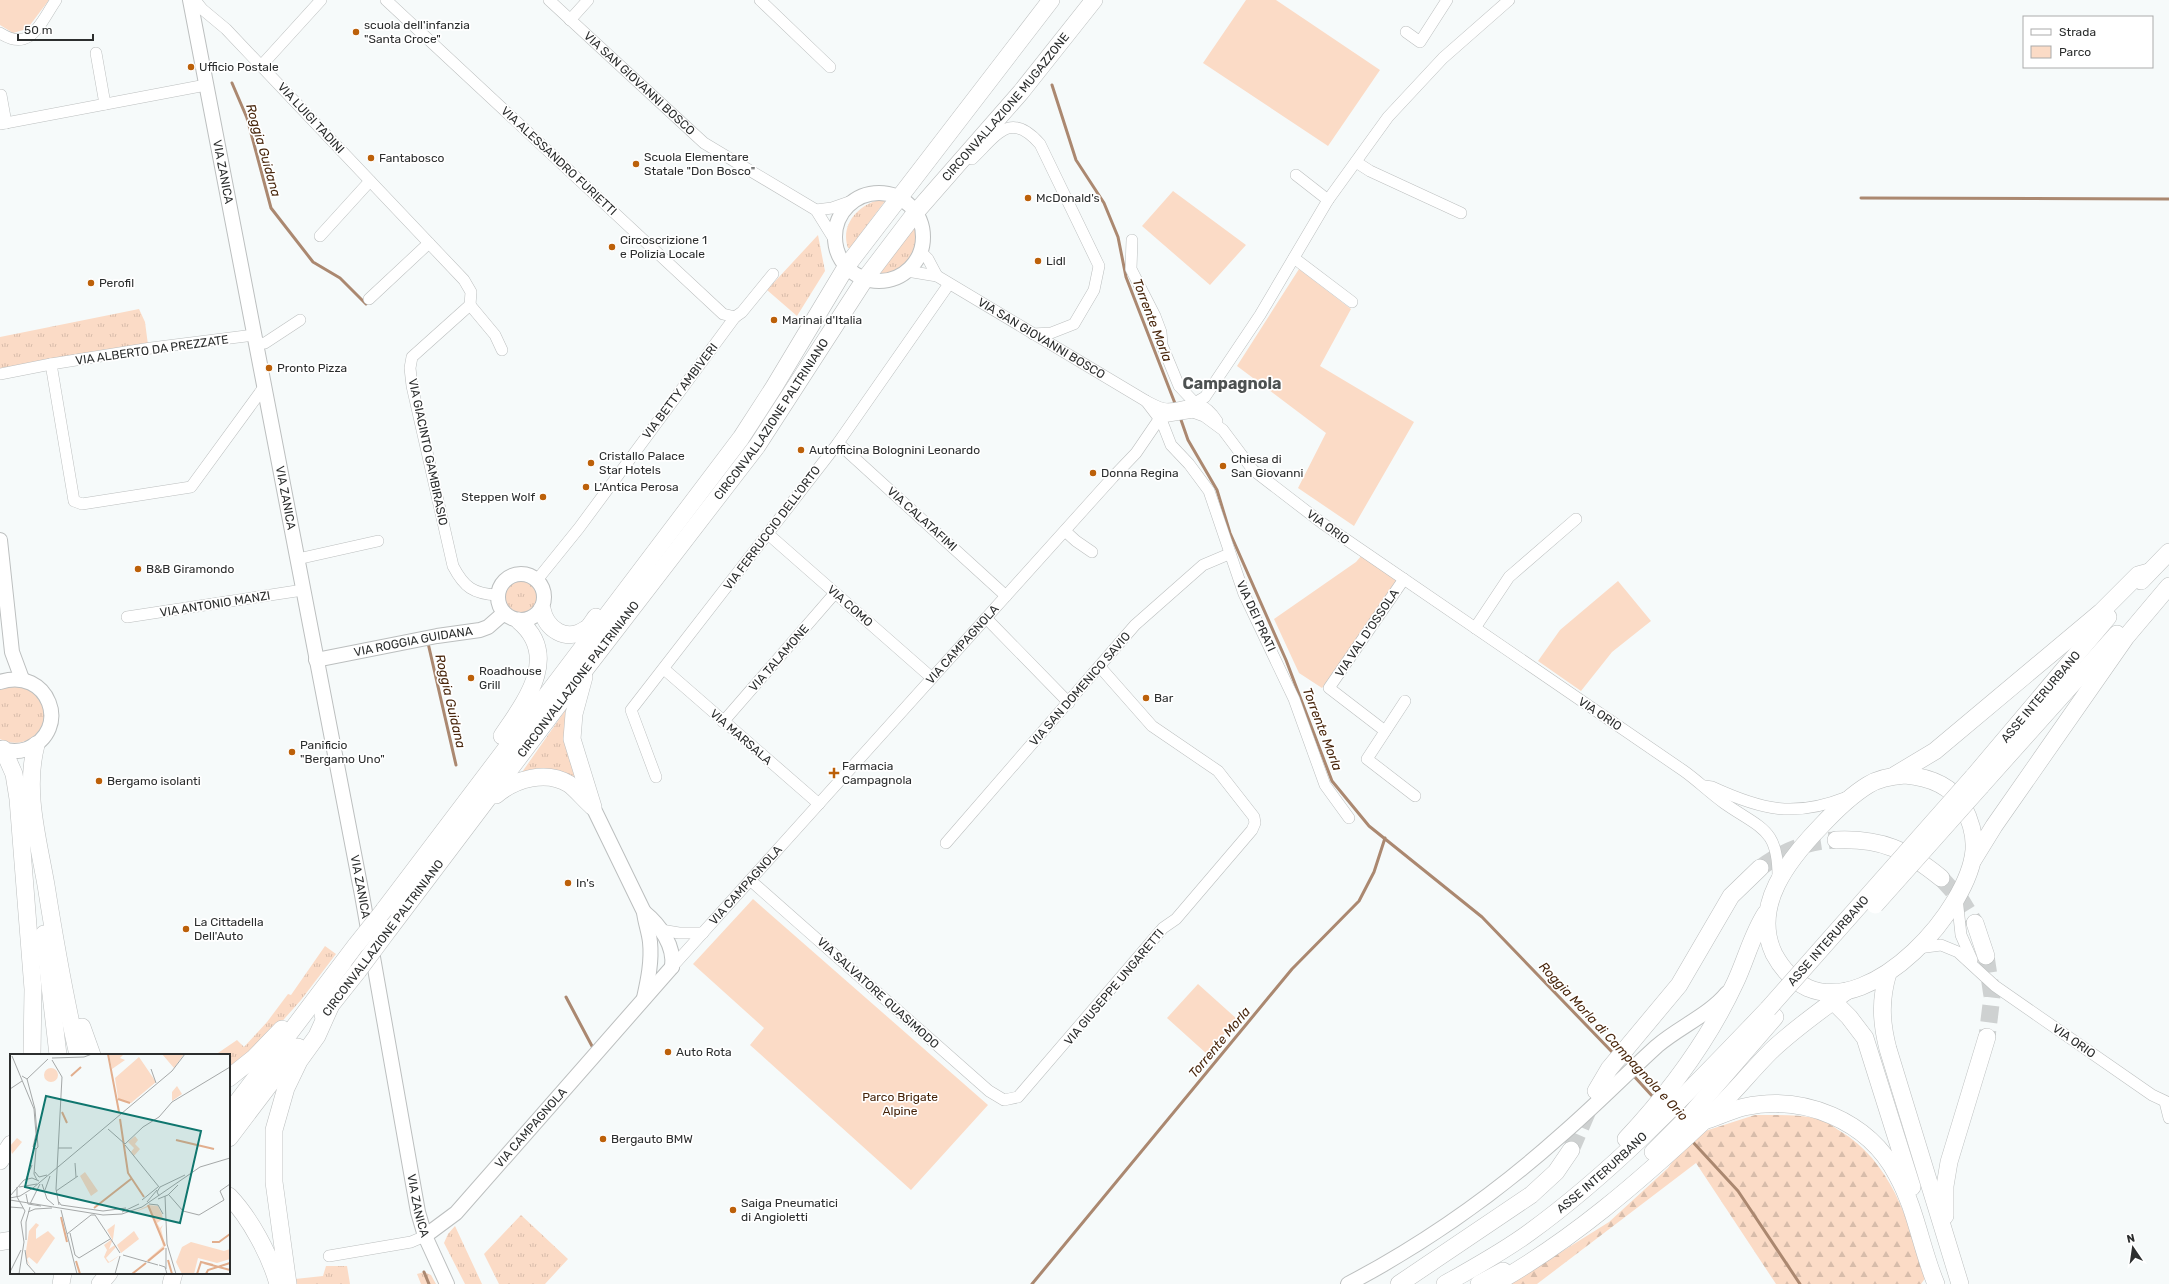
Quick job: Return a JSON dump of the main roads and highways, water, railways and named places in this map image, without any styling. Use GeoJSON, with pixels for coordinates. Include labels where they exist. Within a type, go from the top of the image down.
{"type":"FeatureCollection","features":[{"type":"Feature","properties":{"kind":"highway"},"geometry":{"type":"LineString","coordinates":[[898,197],[1008,58],[1051,0]]}},
{"type":"Feature","properties":{"kind":"highway","name":"CIRCONVALLAZIONE MUGAZZONE"},"geometry":{"type":"LineString","coordinates":[[916,212],[1021,92],[1060,45],[1094,0]]}},
{"type":"Feature","properties":{"kind":"highway","name":"CIRCONVALLAZIONE PALTRINIANO"},"geometry":{"type":"LineString","coordinates":[[230,1137],[266,1087],[324,1001],[357,944],[725,459],[774,387],[846,267],[898,197]]}},
{"type":"Feature","properties":{"kind":"highway","name":"CIRCONVALLAZIONE PALTRINIANO"},"geometry":{"type":"LineString","coordinates":[[230,1112],[324,1001],[358,971],[587,667],[757,446],[865,279],[916,212]]}},
{"type":"Feature","properties":{"kind":"highway"},"geometry":{"type":"LineString","coordinates":[[542,609],[546,623],[556,632],[570,635],[587,629],[711,466],[725,459]]}},
{"type":"Feature","properties":{"kind":"highway","name":"ASSE INTERURBANO"},"geometry":{"type":"LineString","coordinates":[[1977,781],[2123,599],[2169,552]]}},
{"type":"Feature","properties":{"kind":"highway"},"geometry":{"type":"LineString","coordinates":[[1673,1098],[1735,984],[1767,912],[1778,880],[1787,865],[1809,838],[1855,794],[1869,784],[1893,776],[1935,751],[2101,612],[2138,575],[2149,572]]}},
{"type":"Feature","properties":{"kind":"highway","name":"ASSE INTERURBANO"},"geometry":{"type":"LineString","coordinates":[[1445,1284],[1530,1233],[1602,1175],[1673,1098],[1771,1013],[1977,781],[2169,576]]}},
{"type":"Feature","properties":{"kind":"highway"},"geometry":{"type":"LineString","coordinates":[[1494,1284],[1555,1245],[1610,1204],[1670,1143],[1698,1121],[1772,1050],[1835,995],[1867,986],[1888,973],[1917,949],[1957,898],[1971,864],[1994,826],[2122,643],[2169,586]]}},
{"type":"Feature","properties":{"kind":"highway"},"geometry":{"type":"LineString","coordinates":[[477,786],[496,745],[526,700],[537,676],[537,652],[534,638],[529,629],[511,617]]}},
{"type":"Feature","properties":{"kind":"highway"},"geometry":{"type":"LineString","coordinates":[[587,667],[574,714],[572,739],[593,807]]}},
{"type":"Feature","properties":{"kind":"highway"},"geometry":{"type":"LineString","coordinates":[[36,745],[31,762],[30,783],[37,870],[58,1054]]}},
{"type":"Feature","properties":{"kind":"highway"},"geometry":{"type":"LineString","coordinates":[[2,749],[14,774],[25,876],[33,989],[32,1054]]}},
{"type":"Feature","properties":{"kind":"highway"},"geometry":{"type":"LineString","coordinates":[[1893,776],[1916,776],[1932,780],[1949,789],[1960,801],[1967,813],[1973,836],[1974,850],[1971,864]]}},
{"type":"Feature","properties":{"kind":"highway"},"geometry":{"type":"LineString","coordinates":[[485,804],[506,787],[523,780],[549,778],[569,784],[593,807]]}},
{"type":"Feature","properties":{"kind":"highway"},"geometry":{"type":"LineString","coordinates":[[33,812],[53,930],[78,1054]]}},
{"type":"Feature","properties":{"kind":"highway"},"geometry":{"type":"LineString","coordinates":[[1836,840],[1863,840],[1892,846],[1914,857],[1941,878]]}},
{"type":"Feature","properties":{"kind":"highway"},"geometry":{"type":"LineString","coordinates":[[1596,1091],[1609,1068],[1637,1033],[1679,986],[1731,896],[1760,868]]}},
{"type":"Feature","properties":{"kind":"highway"},"geometry":{"type":"LineString","coordinates":[[25,876],[55,1054]]}},
{"type":"Feature","properties":{"kind":"highway"},"geometry":{"type":"LineString","coordinates":[[1767,912],[1768,938],[1782,967],[1799,983],[1809,988],[1835,995],[1857,1026],[1872,1054],[1942,1284]]}},
{"type":"Feature","properties":{"kind":"highway"},"geometry":{"type":"LineString","coordinates":[[1975,923],[1986,956]]}},
{"type":"Feature","properties":{"kind":"highway"},"geometry":{"type":"LineString","coordinates":[[53,930],[64,957],[82,1030],[92,1054]]}},
{"type":"Feature","properties":{"kind":"highway"},"geometry":{"type":"LineString","coordinates":[[1888,973],[1882,1000],[1882,1026],[1960,1284]]}},
{"type":"Feature","properties":{"kind":"highway"},"geometry":{"type":"LineString","coordinates":[[230,1077],[254,1058],[287,1024],[324,1001]]}},
{"type":"Feature","properties":{"kind":"highway"},"geometry":{"type":"LineString","coordinates":[[287,1284],[272,1161],[274,1130],[286,1088],[299,1062],[317,1036],[324,1001]]}},
{"type":"Feature","properties":{"kind":"highway","name":"ASSE INTERURBANO"},"geometry":{"type":"LineString","coordinates":[[1698,1121],[1771,1013]]}},
{"type":"Feature","properties":{"kind":"highway"},"geometry":{"type":"LineString","coordinates":[[1949,1248],[1944,1210],[1949,1162],[1987,1037]]}},
{"type":"Feature","properties":{"kind":"highway"},"geometry":{"type":"LineString","coordinates":[[1698,1121],[1742,1108],[1776,1103],[1796,1105],[1818,1110],[1856,1129],[1888,1160],[1898,1175],[1908,1198],[1936,1284]]}},
{"type":"Feature","properties":{"kind":"highway","name":"ASSE INTERURBANO"},"geometry":{"type":"LineString","coordinates":[[1479,1284],[1506,1269],[1582,1215],[1670,1143]]}},
{"type":"Feature","properties":{"kind":"highway"},"geometry":{"type":"LineString","coordinates":[[0,1161],[10,1146]]}},
{"type":"Feature","properties":{"kind":"highway"},"geometry":{"type":"LineString","coordinates":[[1399,1284],[1531,1196],[1556,1172],[1571,1150]]}},
{"type":"Feature","properties":{"kind":"highway"},"geometry":{"type":"LineString","coordinates":[[0,1165],[10,1160]]}},
{"type":"Feature","properties":{"kind":"highway"},"geometry":{"type":"LineString","coordinates":[[230,1197],[260,1229],[270,1245],[287,1284]]}},
{"type":"Feature","properties":{"kind":"highway"},"geometry":{"type":"LineString","coordinates":[[244,1213],[274,1271],[278,1284]]}},
{"type":"Feature","properties":{"kind":"highway"},"geometry":{"type":"LineString","coordinates":[[0,1242],[10,1240]]}},
{"type":"Feature","properties":{"kind":"highway"},"geometry":{"type":"LineString","coordinates":[[61,1284],[63,1274]]}},
{"type":"Feature","properties":{"kind":"highway"},"geometry":{"type":"LineString","coordinates":[[100,1284],[108,1274]]}},
{"type":"Feature","properties":{"kind":"highway"},"geometry":{"type":"LineString","coordinates":[[162,1284],[165,1274]]}},
{"type":"Feature","properties":{"kind":"highway"},"geometry":{"type":"LineString","coordinates":[[171,1284],[174,1274]]}},
{"type":"Feature","properties":{"kind":"main road","name":"VIA ZANICA"},"geometry":{"type":"LineString","coordinates":[[190,0],[378,982],[415,1193],[425,1236],[447,1284]]}},
{"type":"Feature","properties":{"kind":"main road","name":"VIA SAN GIOVANNI BOSCO"},"geometry":{"type":"LineString","coordinates":[[898,197],[888,193],[874,193],[852,201],[839,218],[834,239],[837,253],[846,267],[865,279],[875,281],[889,280],[907,271],[914,265],[921,252],[923,241],[922,228],[916,212]]}},
{"type":"Feature","properties":{"kind":"main road"},"geometry":{"type":"LineString","coordinates":[[898,197],[908,203],[916,212]]}},
{"type":"Feature","properties":{"kind":"main road"},"geometry":{"type":"LineString","coordinates":[[0,540],[12,652],[22,679]]}},
{"type":"Feature","properties":{"kind":"main road"},"geometry":{"type":"LineString","coordinates":[[511,617],[498,601],[498,595],[504,582],[509,577],[524,574],[537,580],[544,593],[542,609]]}},
{"type":"Feature","properties":{"kind":"main road","name":"VIA ROGGIA GUIDANA"},"geometry":{"type":"LineString","coordinates":[[316,660],[426,638],[480,630],[511,617],[532,618],[542,609]]}},
{"type":"Feature","properties":{"kind":"main road"},"geometry":{"type":"LineString","coordinates":[[0,682],[8,679],[22,679],[33,683],[42,690],[52,711],[51,722],[47,733],[36,745],[21,751],[2,749]]}},
{"type":"Feature","properties":{"kind":"main road"},"geometry":{"type":"LineString","coordinates":[[593,807],[644,912],[661,930],[672,951],[672,967],[663,964],[650,941],[646,928],[644,912]]}},
{"type":"Feature","properties":{"kind":"main road"},"geometry":{"type":"LineString","coordinates":[[644,999],[649,974],[650,941]]}},
{"type":"Feature","properties":{"kind":"main road","name":"VIA CAMPAGNOLA"},"geometry":{"type":"LineString","coordinates":[[425,1236],[456,1213],[672,967]]}},
{"type":"Feature","properties":{"kind":"main road"},"geometry":{"type":"LineString","coordinates":[[1348,1284],[1382,1266],[1461,1215],[1559,1137],[1656,1047],[1722,1000],[1735,984]]}},
{"type":"Feature","properties":{"kind":"waterway","name":"Roggia Guidana"},"geometry":{"type":"LineString","coordinates":[[232,83],[247,118],[271,208],[313,262],[340,278],[366,304]]}},
{"type":"Feature","properties":{"kind":"waterway","name":"Torrente Morla"},"geometry":{"type":"LineString","coordinates":[[1052,85],[1076,160],[1104,203],[1118,237],[1126,277],[1176,406]]}},
{"type":"Feature","properties":{"kind":"waterway"},"geometry":{"type":"LineString","coordinates":[[1861,198],[2169,199]]}},
{"type":"Feature","properties":{"kind":"waterway","name":"Torrente Morla"},"geometry":{"type":"LineString","coordinates":[[1180,417],[1188,440],[1217,490],[1230,533],[1286,660],[1332,781],[1369,826],[1482,917],[1614,1054]]}},
{"type":"Feature","properties":{"kind":"waterway","name":"Roggia Guidana"},"geometry":{"type":"LineString","coordinates":[[428,643],[456,765]]}},
{"type":"Feature","properties":{"kind":"waterway","name":"Torrente Morla"},"geometry":{"type":"LineString","coordinates":[[1032,1284],[1292,969],[1359,901],[1374,872],[1385,838]]}},
{"type":"Feature","properties":{"kind":"waterway","name":"Roggia Guidana"},"geometry":{"type":"LineString","coordinates":[[566,997],[593,1048]]}},
{"type":"Feature","properties":{"kind":"waterway","name":"Roggia Morla di Campagnola e Orio"},"geometry":{"type":"LineString","coordinates":[[1632,1074],[1654,1098]]}},
{"type":"Feature","properties":{"kind":"waterway","name":"Roggia Morla di Campagnola e Orio"},"geometry":{"type":"LineString","coordinates":[[1691,1140],[1738,1191],[1800,1284]]}},
{"type":"Feature","properties":{"kind":"waterway"},"geometry":{"type":"LineString","coordinates":[[424,1272],[429,1284]]}},
{"type":"Feature","properties":{"kind":"tunnel"},"geometry":{"type":"LineString","coordinates":[[1760,868],[1796,848],[1815,842],[1836,840]]}},
{"type":"Feature","properties":{"kind":"tunnel"},"geometry":{"type":"LineString","coordinates":[[1941,878],[1961,900],[1975,923]]}},
{"type":"Feature","properties":{"kind":"tunnel"},"geometry":{"type":"LineString","coordinates":[[1986,956],[1992,996],[1987,1037]]}},
{"type":"Feature","properties":{"kind":"tunnel"},"geometry":{"type":"LineString","coordinates":[[1571,1150],[1590,1106]]}},
{"type":"Feature","properties":{"kind":"place","name":"scuola dell'infanzia \"Santa Croce\""},"geometry":{"type":"Point","coordinates":[356,32]}},
{"type":"Feature","properties":{"kind":"place","name":"Ufficio Postale"},"geometry":{"type":"Point","coordinates":[191,67]}},
{"type":"Feature","properties":{"kind":"place","name":"Fantabosco"},"geometry":{"type":"Point","coordinates":[371,158]}},
{"type":"Feature","properties":{"kind":"place","name":"Scuola Elementare Statale \"Don Bosco\""},"geometry":{"type":"Point","coordinates":[636,164]}},
{"type":"Feature","properties":{"kind":"place","name":"McDonald's"},"geometry":{"type":"Point","coordinates":[1028,198]}},
{"type":"Feature","properties":{"kind":"place","name":"Circoscrizione 1 e Polizia Locale"},"geometry":{"type":"Point","coordinates":[612,247]}},
{"type":"Feature","properties":{"kind":"place","name":"Lidl"},"geometry":{"type":"Point","coordinates":[1038,261]}},
{"type":"Feature","properties":{"kind":"place","name":"Perofil"},"geometry":{"type":"Point","coordinates":[91,283]}},
{"type":"Feature","properties":{"kind":"place","name":"Marinai d'Italia"},"geometry":{"type":"Point","coordinates":[774,320]}},
{"type":"Feature","properties":{"kind":"place","name":"Pronto Pizza"},"geometry":{"type":"Point","coordinates":[269,368]}},
{"type":"Feature","properties":{"kind":"place","name":"Autofficina Bolognini Leonardo"},"geometry":{"type":"Point","coordinates":[801,450]}},
{"type":"Feature","properties":{"kind":"place","name":"Cristallo Palace Star Hotels"},"geometry":{"type":"Point","coordinates":[591,463]}},
{"type":"Feature","properties":{"kind":"place","name":"Chiesa di San Giovanni"},"geometry":{"type":"Point","coordinates":[1223,466]}},
{"type":"Feature","properties":{"kind":"place","name":"Donna Regina"},"geometry":{"type":"Point","coordinates":[1093,473]}},
{"type":"Feature","properties":{"kind":"place","name":"L'Antica Perosa"},"geometry":{"type":"Point","coordinates":[586,487]}},
{"type":"Feature","properties":{"kind":"place","name":"Steppen Wolf"},"geometry":{"type":"Point","coordinates":[543,497]}},
{"type":"Feature","properties":{"kind":"place","name":"B&B Giramondo"},"geometry":{"type":"Point","coordinates":[138,569]}},
{"type":"Feature","properties":{"kind":"place","name":"Roadhouse Grill"},"geometry":{"type":"Point","coordinates":[471,678]}},
{"type":"Feature","properties":{"kind":"place","name":"Bar"},"geometry":{"type":"Point","coordinates":[1146,698]}},
{"type":"Feature","properties":{"kind":"place","name":"Panificio \"Bergamo Uno\""},"geometry":{"type":"Point","coordinates":[292,752]}},
{"type":"Feature","properties":{"kind":"place","name":"Farmacia Campagnola"},"geometry":{"type":"Point","coordinates":[834,773]}},
{"type":"Feature","properties":{"kind":"place","name":"Bergamo isolanti"},"geometry":{"type":"Point","coordinates":[99,781]}},
{"type":"Feature","properties":{"kind":"place","name":"In's"},"geometry":{"type":"Point","coordinates":[568,883]}},
{"type":"Feature","properties":{"kind":"place","name":"La Cittadella Dell'Auto"},"geometry":{"type":"Point","coordinates":[186,929]}},
{"type":"Feature","properties":{"kind":"place","name":"Auto Rota"},"geometry":{"type":"Point","coordinates":[668,1052]}},
{"type":"Feature","properties":{"kind":"place","name":"Bergauto BMW"},"geometry":{"type":"Point","coordinates":[603,1139]}},
{"type":"Feature","properties":{"kind":"place","name":"Saiga Pneumatici di Angioletti"},"geometry":{"type":"Point","coordinates":[733,1210]}},
{"type":"Feature","properties":{"kind":"district","name":"Campagnola"},"geometry":{"type":"Point","coordinates":[1232,383]}},
{"type":"Feature","properties":{"kind":"park label","name":"Parco Brigate Alpine"},"geometry":{"type":"Point","coordinates":[900,1104]}}]}
